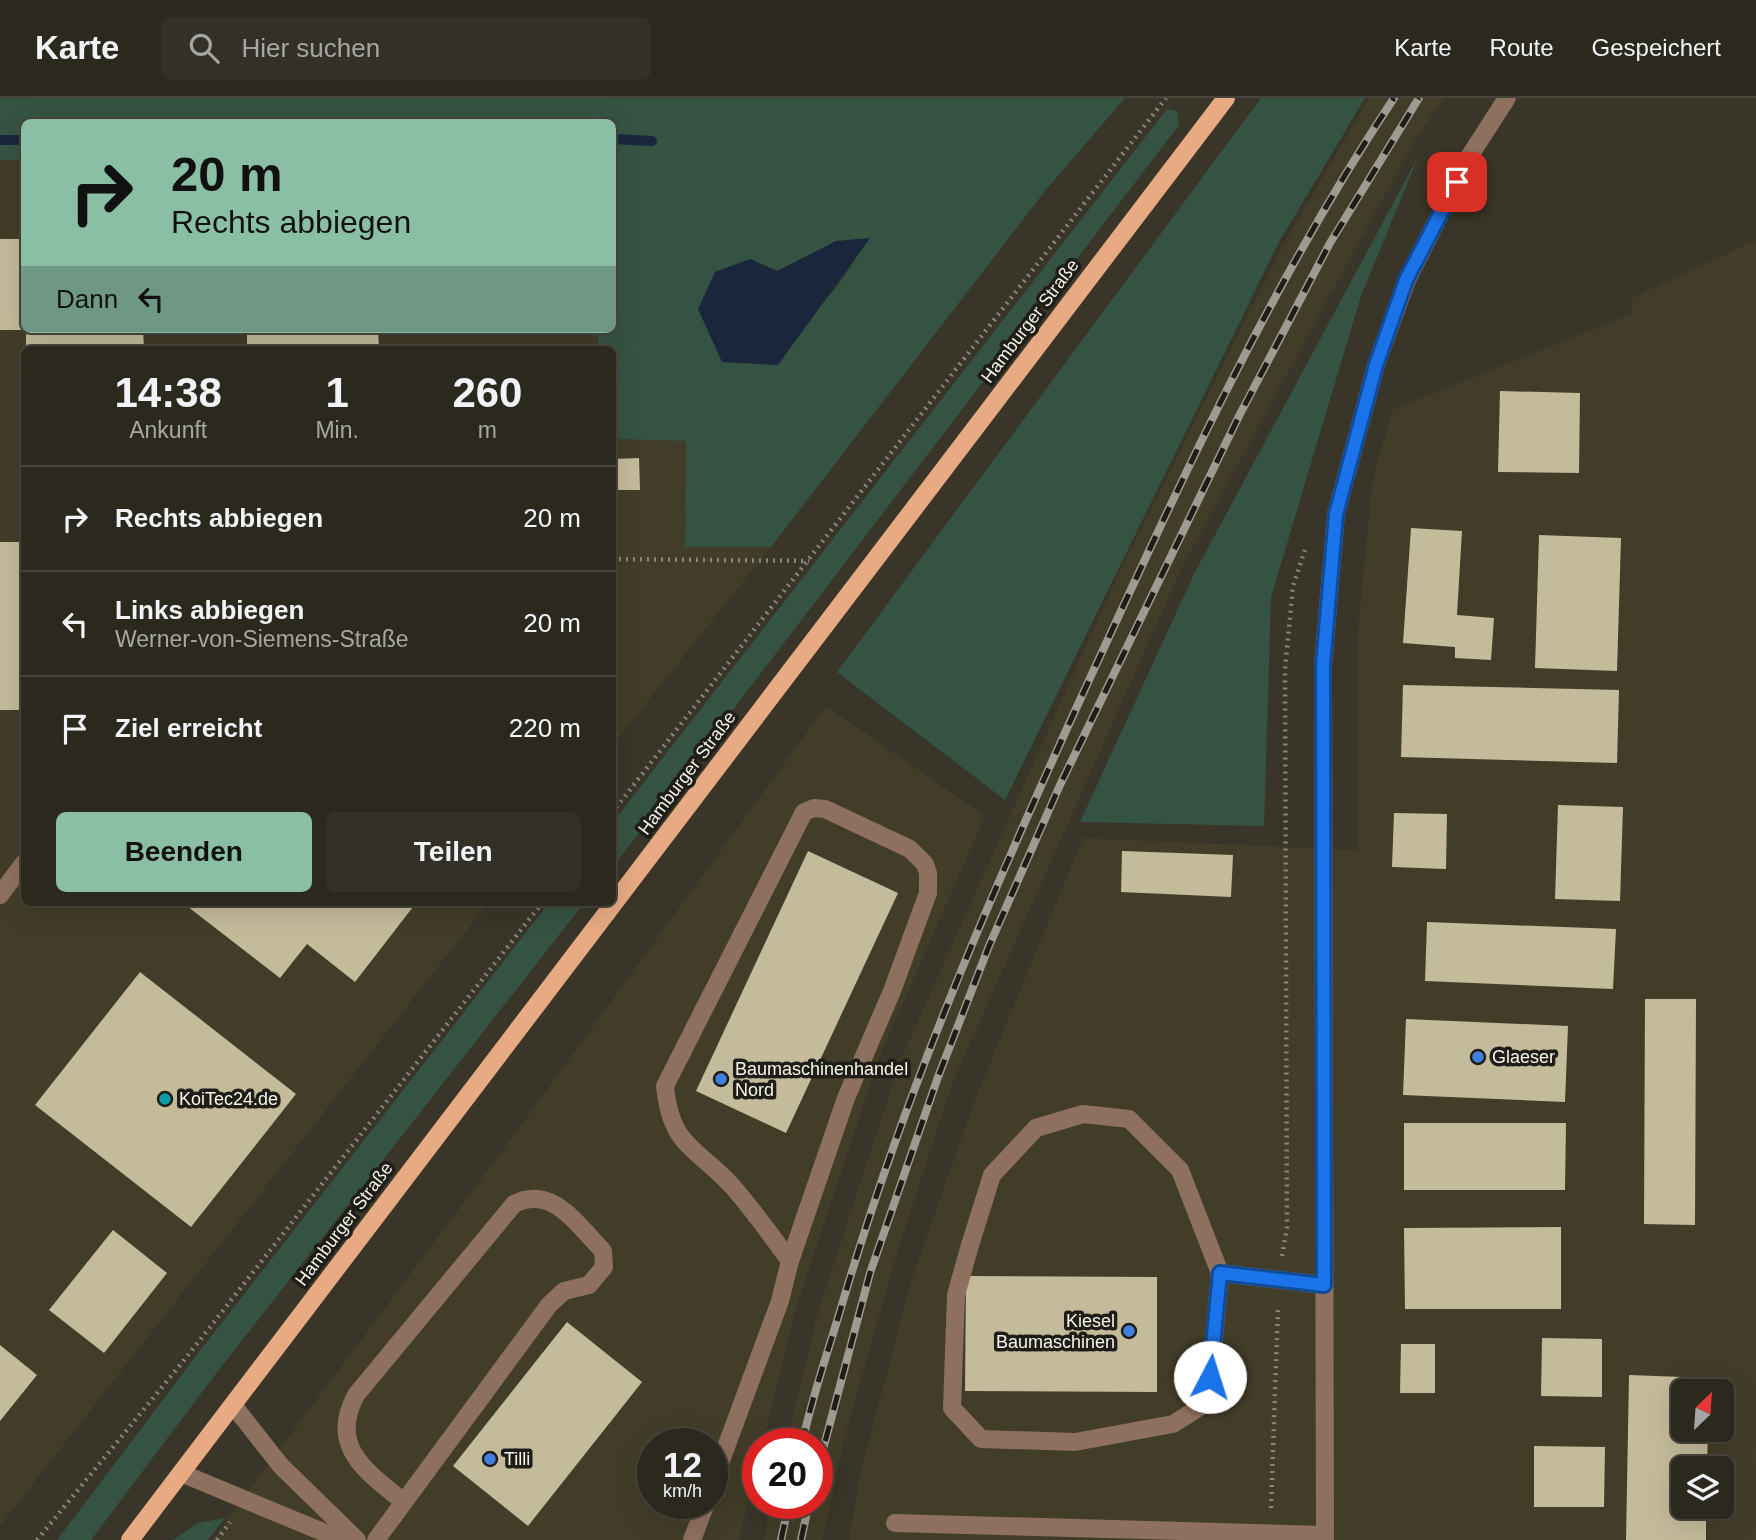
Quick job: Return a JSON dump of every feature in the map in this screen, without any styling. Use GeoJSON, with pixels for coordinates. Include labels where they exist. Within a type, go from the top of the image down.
{"type":"FeatureCollection","features":[{"type":"Feature","properties":{"kind":"main road","name":"Hamburger Straße"},"geometry":{"type":"LineString","coordinates":[[616,901],[1226,98]]}},
{"type":"Feature","properties":{"kind":"main road","name":"Hamburger Straße"},"geometry":{"type":"LineString","coordinates":[[130,1540],[612,906]]}},
{"type":"Feature","properties":{"kind":"street"},"geometry":{"type":"LineString","coordinates":[[895,1524],[1325,1538],[1323,665],[1336,514],[1376,365],[1406,280],[1469,157],[1507,98]]}},
{"type":"Feature","properties":{"kind":"street"},"geometry":{"type":"LineString","coordinates":[[728,1442],[780,1301],[790,1261],[846,1098],[926,903],[929,884],[925,864],[910,849],[825,809],[814,808],[804,812],[665,1086],[668,1113],[685,1146],[729,1183],[790,1261]]}},
{"type":"Feature","properties":{"kind":"street"},"geometry":{"type":"LineString","coordinates":[[0,895],[21,867]]}},
{"type":"Feature","properties":{"kind":"street"},"geometry":{"type":"LineString","coordinates":[[1083,1114],[1129,1119],[1180,1170],[1220,1273],[1208,1402],[1173,1424],[1075,1443],[981,1439],[952,1408],[956,1295],[970,1245],[992,1175],[1037,1128],[1083,1114]]}},
{"type":"Feature","properties":{"kind":"street"},"geometry":{"type":"LineString","coordinates":[[376,1540],[404,1502],[549,1305],[564,1291],[589,1285],[604,1267],[603,1251],[558,1204],[543,1198],[526,1198],[514,1204],[356,1395],[346,1415],[346,1438],[364,1470],[404,1502]]}},
{"type":"Feature","properties":{"kind":"street"},"geometry":{"type":"LineString","coordinates":[[1220,1273],[1324,1285]]}},
{"type":"Feature","properties":{"kind":"street"},"geometry":{"type":"LineString","coordinates":[[233,1405],[281,1466],[357,1540]]}},
{"type":"Feature","properties":{"kind":"street"},"geometry":{"type":"LineString","coordinates":[[181,1473],[342,1540]]}},
{"type":"Feature","properties":{"kind":"street"},"geometry":{"type":"LineString","coordinates":[[692,1540],[700,1519]]}},
{"type":"Feature","properties":{"kind":"path"},"geometry":{"type":"LineString","coordinates":[[616,808],[1166,98]]}},
{"type":"Feature","properties":{"kind":"path"},"geometry":{"type":"LineString","coordinates":[[616,559],[809,561]]}},
{"type":"Feature","properties":{"kind":"path"},"geometry":{"type":"LineString","coordinates":[[37,1540],[185,1359],[540,906]]}},
{"type":"Feature","properties":{"kind":"shaded area"},"geometry":{"type":"Polygon","coordinates":[[[1369,98],[1444,98],[1412,145],[1182,567],[952,1084],[899,1247],[843,1443],[833,1492],[833,1428],[790,1428],[817,1315],[901,1059],[1117,577],[1284,244],[1369,98]]]}},
{"type":"Feature","properties":{"kind":"shaded area"},"geometry":{"type":"Polygon","coordinates":[[[0,160],[21,160],[21,333],[598,333],[597,346],[21,346],[21,906],[486,906],[0,1526],[0,160]]]}},
{"type":"Feature","properties":{"kind":"shaded area"},"geometry":{"type":"Polygon","coordinates":[[[1756,240],[1756,1540],[849,1540],[859,1479],[911,1281],[976,1097],[1083,838],[1358,850],[1358,631],[1372,484],[1392,410],[1632,314],[1632,298],[1756,240]]]}},
{"type":"Feature","properties":{"kind":"shaded area"},"geometry":{"type":"Polygon","coordinates":[[[616,439],[686,441],[685,547],[771,547],[616,741],[616,439]]]}},
{"type":"Feature","properties":{"kind":"shaded area"},"geometry":{"type":"Polygon","coordinates":[[[826,706],[985,816],[879,1058],[794,1315],[767,1428],[742,1428],[742,1519],[744,1519],[739,1540],[212,1540],[519,1128],[826,706]]]}},
{"type":"Feature","properties":{"kind":"shaded area"},"geometry":{"type":"Polygon","coordinates":[[[768,1519],[827,1519],[823,1540],[763,1540],[768,1519]]]}},
{"type":"Feature","properties":{"kind":"green space"},"geometry":{"type":"Polygon","coordinates":[[[0,98],[1125,98],[1045,191],[771,547],[685,547],[686,441],[616,439],[616,346],[598,346],[598,333],[616,333],[616,119],[21,119],[21,160],[0,160],[0,98]],[[869,238],[777,271],[750,259],[809,319],[839,284],[869,238]]]}},
{"type":"Feature","properties":{"kind":"green space"},"geometry":{"type":"Polygon","coordinates":[[[1261,98],[1365,98],[1279,242],[1005,800],[837,672],[1261,98]]]}},
{"type":"Feature","properties":{"kind":"green space"},"geometry":{"type":"Polygon","coordinates":[[[1167,109],[1177,111],[1179,125],[616,863],[616,818],[1167,109]]]}},
{"type":"Feature","properties":{"kind":"green space"},"geometry":{"type":"Polygon","coordinates":[[[1419,155],[1361,296],[1271,597],[1264,826],[1080,822],[1194,574],[1419,155]]]}},
{"type":"Feature","properties":{"kind":"green space"},"geometry":{"type":"Polygon","coordinates":[[[547,906],[582,906],[218,1371],[91,1540],[57,1540],[199,1352],[547,906]]]}},
{"type":"Feature","properties":{"kind":"green space"},"geometry":{"type":"Polygon","coordinates":[[[225,1518],[208,1540],[173,1540],[198,1523],[225,1518]]]}},
{"type":"Feature","properties":{"kind":"water"},"geometry":{"type":"Polygon","coordinates":[[[870,238],[778,365],[722,362],[698,309],[715,272],[750,259],[777,271],[836,241],[870,238]]]}},
{"type":"Feature","properties":{"kind":"building"},"geometry":{"type":"Polygon","coordinates":[[[0,239],[21,239],[21,330],[0,330],[0,239]]]}},
{"type":"Feature","properties":{"kind":"building"},"geometry":{"type":"Polygon","coordinates":[[[26,333],[143,333],[144,346],[26,346],[26,333]]]}},
{"type":"Feature","properties":{"kind":"building"},"geometry":{"type":"Polygon","coordinates":[[[378,333],[379,346],[247,346],[247,335],[187,335],[378,333]]]}},
{"type":"Feature","properties":{"kind":"building"},"geometry":{"type":"Polygon","coordinates":[[[1500,391],[1580,393],[1579,473],[1498,472],[1500,391]]]}},
{"type":"Feature","properties":{"kind":"building"},"geometry":{"type":"Polygon","coordinates":[[[639,458],[640,490],[616,490],[616,459],[639,458]]]}},
{"type":"Feature","properties":{"kind":"building"},"geometry":{"type":"Polygon","coordinates":[[[1411,528],[1462,531],[1457,615],[1494,618],[1491,660],[1455,658],[1455,647],[1403,643],[1411,528]]]}},
{"type":"Feature","properties":{"kind":"building"},"geometry":{"type":"Polygon","coordinates":[[[1539,535],[1621,538],[1617,671],[1535,668],[1539,535]]]}},
{"type":"Feature","properties":{"kind":"building"},"geometry":{"type":"Polygon","coordinates":[[[0,542],[21,542],[21,710],[0,710],[0,542]]]}},
{"type":"Feature","properties":{"kind":"building"},"geometry":{"type":"Polygon","coordinates":[[[1403,685],[1619,690],[1617,763],[1401,757],[1403,685]]]}},
{"type":"Feature","properties":{"kind":"building"},"geometry":{"type":"Polygon","coordinates":[[[1558,805],[1623,807],[1620,901],[1555,899],[1558,805]]]}},
{"type":"Feature","properties":{"kind":"building"},"geometry":{"type":"Polygon","coordinates":[[[1394,813],[1447,814],[1446,869],[1392,867],[1394,813]]]}},
{"type":"Feature","properties":{"kind":"building"},"geometry":{"type":"Polygon","coordinates":[[[808,851],[898,893],[786,1133],[696,1091],[808,851]]]}},
{"type":"Feature","properties":{"kind":"building"},"geometry":{"type":"Polygon","coordinates":[[[1122,851],[1233,855],[1231,897],[1121,892],[1122,851]]]}},
{"type":"Feature","properties":{"kind":"building"},"geometry":{"type":"Polygon","coordinates":[[[187,906],[414,906],[355,982],[307,944],[280,978],[187,906]]]}},
{"type":"Feature","properties":{"kind":"building"},"geometry":{"type":"Polygon","coordinates":[[[1427,922],[1616,929],[1613,989],[1425,981],[1427,922]]]}},
{"type":"Feature","properties":{"kind":"building","name":"KoiTec24.de"},"geometry":{"type":"Polygon","coordinates":[[[140,972],[296,1094],[191,1227],[35,1105],[140,972]]]}},
{"type":"Feature","properties":{"kind":"building"},"geometry":{"type":"Polygon","coordinates":[[[1645,999],[1696,999],[1695,1225],[1644,1224],[1645,999]]]}},
{"type":"Feature","properties":{"kind":"building"},"geometry":{"type":"Polygon","coordinates":[[[1406,1019],[1568,1026],[1565,1102],[1403,1095],[1406,1019]]]}},
{"type":"Feature","properties":{"kind":"building"},"geometry":{"type":"Polygon","coordinates":[[[1404,1123],[1566,1123],[1565,1190],[1404,1190],[1404,1123]]]}},
{"type":"Feature","properties":{"kind":"building"},"geometry":{"type":"Polygon","coordinates":[[[1561,1227],[1561,1309],[1405,1309],[1404,1228],[1561,1227]]]}},
{"type":"Feature","properties":{"kind":"building"},"geometry":{"type":"Polygon","coordinates":[[[113,1230],[167,1273],[104,1353],[49,1310],[113,1230]]]}},
{"type":"Feature","properties":{"kind":"building"},"geometry":{"type":"Polygon","coordinates":[[[966,1276],[1157,1277],[1157,1392],[965,1391],[966,1276]]]}},
{"type":"Feature","properties":{"kind":"building"},"geometry":{"type":"Polygon","coordinates":[[[567,1322],[642,1382],[528,1526],[453,1466],[567,1322]]]}},
{"type":"Feature","properties":{"kind":"building"},"geometry":{"type":"Polygon","coordinates":[[[1542,1338],[1602,1339],[1602,1397],[1541,1396],[1542,1338]]]}},
{"type":"Feature","properties":{"kind":"building"},"geometry":{"type":"Polygon","coordinates":[[[1401,1344],[1435,1344],[1435,1393],[1400,1393],[1401,1344]]]}},
{"type":"Feature","properties":{"kind":"building"},"geometry":{"type":"Polygon","coordinates":[[[0,1345],[37,1375],[0,1421],[0,1345]]]}},
{"type":"Feature","properties":{"kind":"building"},"geometry":{"type":"Polygon","coordinates":[[[1629,1375],[1709,1378],[1671,1379],[1671,1442],[1708,1442],[1707,1456],[1671,1456],[1671,1519],[1706,1519],[1706,1540],[1626,1540],[1629,1375]]]}},
{"type":"Feature","properties":{"kind":"building"},"geometry":{"type":"Polygon","coordinates":[[[1534,1446],[1605,1447],[1604,1507],[1534,1507],[1534,1446]]]}},
{"type":"Feature","properties":{"kind":"waterway"},"geometry":{"type":"LineString","coordinates":[[616,139],[652,141]]}},
{"type":"Feature","properties":{"kind":"waterway"},"geometry":{"type":"LineString","coordinates":[[0,140],[21,140]]}},
{"type":"Feature","properties":{"kind":"railway"},"geometry":{"type":"LineString","coordinates":[[806,1428],[843,1301],[895,1143],[953,991],[1017,840],[1155,537],[1228,387],[1307,240],[1394,98]]}},
{"type":"Feature","properties":{"kind":"railway"},"geometry":{"type":"LineString","coordinates":[[829,1428],[870,1273],[938,1077],[989,946],[1060,785],[1239,416],[1330,243],[1419,98]]}},
{"type":"Feature","properties":{"kind":"railway"},"geometry":{"type":"LineString","coordinates":[[781,1540],[786,1519]]}},
{"type":"Feature","properties":{"kind":"railway"},"geometry":{"type":"LineString","coordinates":[[801,1540],[806,1519]]}},
{"type":"Feature","properties":{"kind":"place","name":"Glaeser"},"geometry":{"type":"Point","coordinates":[1478,1057]}},
{"type":"Feature","properties":{"kind":"place","name":"Baumaschinenhandel Nord"},"geometry":{"type":"Point","coordinates":[721,1079]}},
{"type":"Feature","properties":{"kind":"place","name":"KoiTec24.de"},"geometry":{"type":"Point","coordinates":[165,1099]}},
{"type":"Feature","properties":{"kind":"place","name":"Kiesel Baumaschinen"},"geometry":{"type":"Point","coordinates":[1129,1331]}},
{"type":"Feature","properties":{"kind":"place","name":"Tilli"},"geometry":{"type":"Point","coordinates":[490,1459]}},
{"type":"Feature","properties":{"kind":"route"},"geometry":{"type":"LineString","coordinates":[[1210,1377],[1220,1273],[1324,1285],[1323,665],[1336,514],[1376,365],[1406,280],[1457,182]]}}]}
